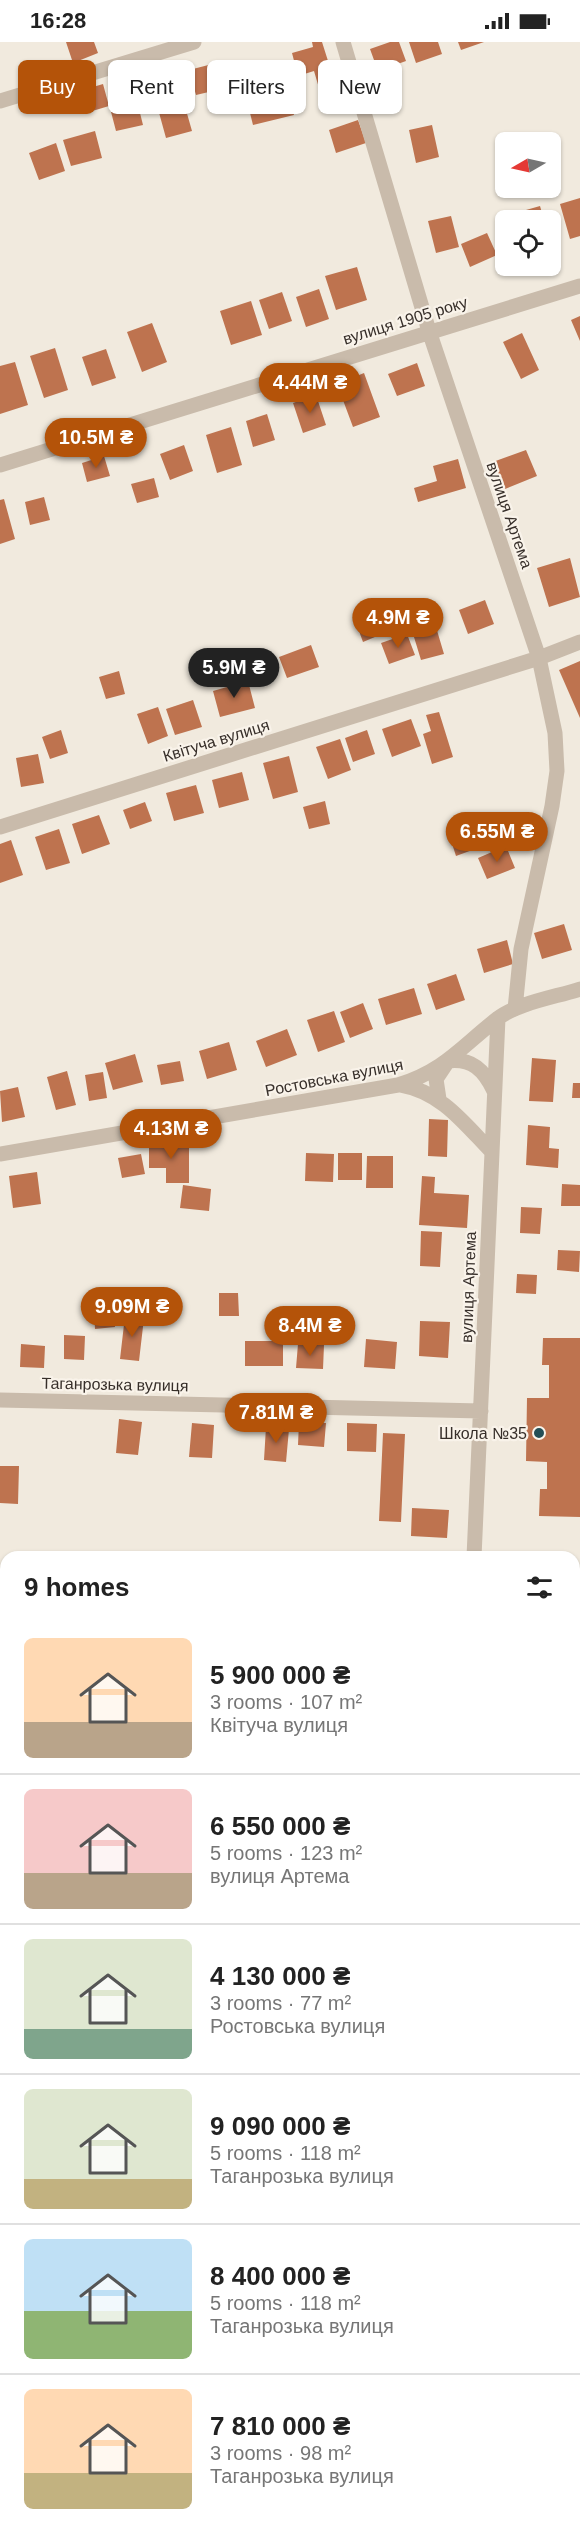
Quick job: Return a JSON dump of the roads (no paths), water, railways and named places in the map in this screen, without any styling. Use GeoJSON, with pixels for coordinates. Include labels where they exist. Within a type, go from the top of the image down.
{"type":"FeatureCollection","features":[{"type":"Feature","properties":{"kind":"street"},"geometry":{"type":"LineString","coordinates":[[0,100],[194,42]]}},
{"type":"Feature","properties":{"kind":"street","name":"вулиця Артема"},"geometry":{"type":"LineString","coordinates":[[343,42],[429,331],[539,658],[555,733],[557,771],[552,806],[521,949],[515,1009]]}},
{"type":"Feature","properties":{"kind":"street","name":"вулиця 1905 року"},"geometry":{"type":"LineString","coordinates":[[0,465],[580,286]]}},
{"type":"Feature","properties":{"kind":"street","name":"Квітуча вулиця"},"geometry":{"type":"LineString","coordinates":[[0,827],[539,658],[580,642]]}},
{"type":"Feature","properties":{"kind":"street","name":"Ростовська вулиця"},"geometry":{"type":"LineString","coordinates":[[0,1154],[398,1085],[419,1079],[448,1062],[498,1018],[515,1009],[580,989]]}},
{"type":"Feature","properties":{"kind":"street","name":"вулиця Артема"},"geometry":{"type":"LineString","coordinates":[[474,1551],[498,1018]]}},
{"type":"Feature","properties":{"kind":"street"},"geometry":{"type":"LineString","coordinates":[[439,1099],[436,1079],[448,1062],[460,1060],[471,1062],[480,1069],[494,1090]]}},
{"type":"Feature","properties":{"kind":"street"},"geometry":{"type":"LineString","coordinates":[[398,1085],[415,1088],[439,1099],[491,1151]]}},
{"type":"Feature","properties":{"kind":"street","name":"Таганрозька вулиця"},"geometry":{"type":"LineString","coordinates":[[0,1400],[481,1411]]}},
{"type":"Feature","properties":{"kind":"place","name":"Школа №35"},"geometry":{"type":"Point","coordinates":[539,1433]}}]}
